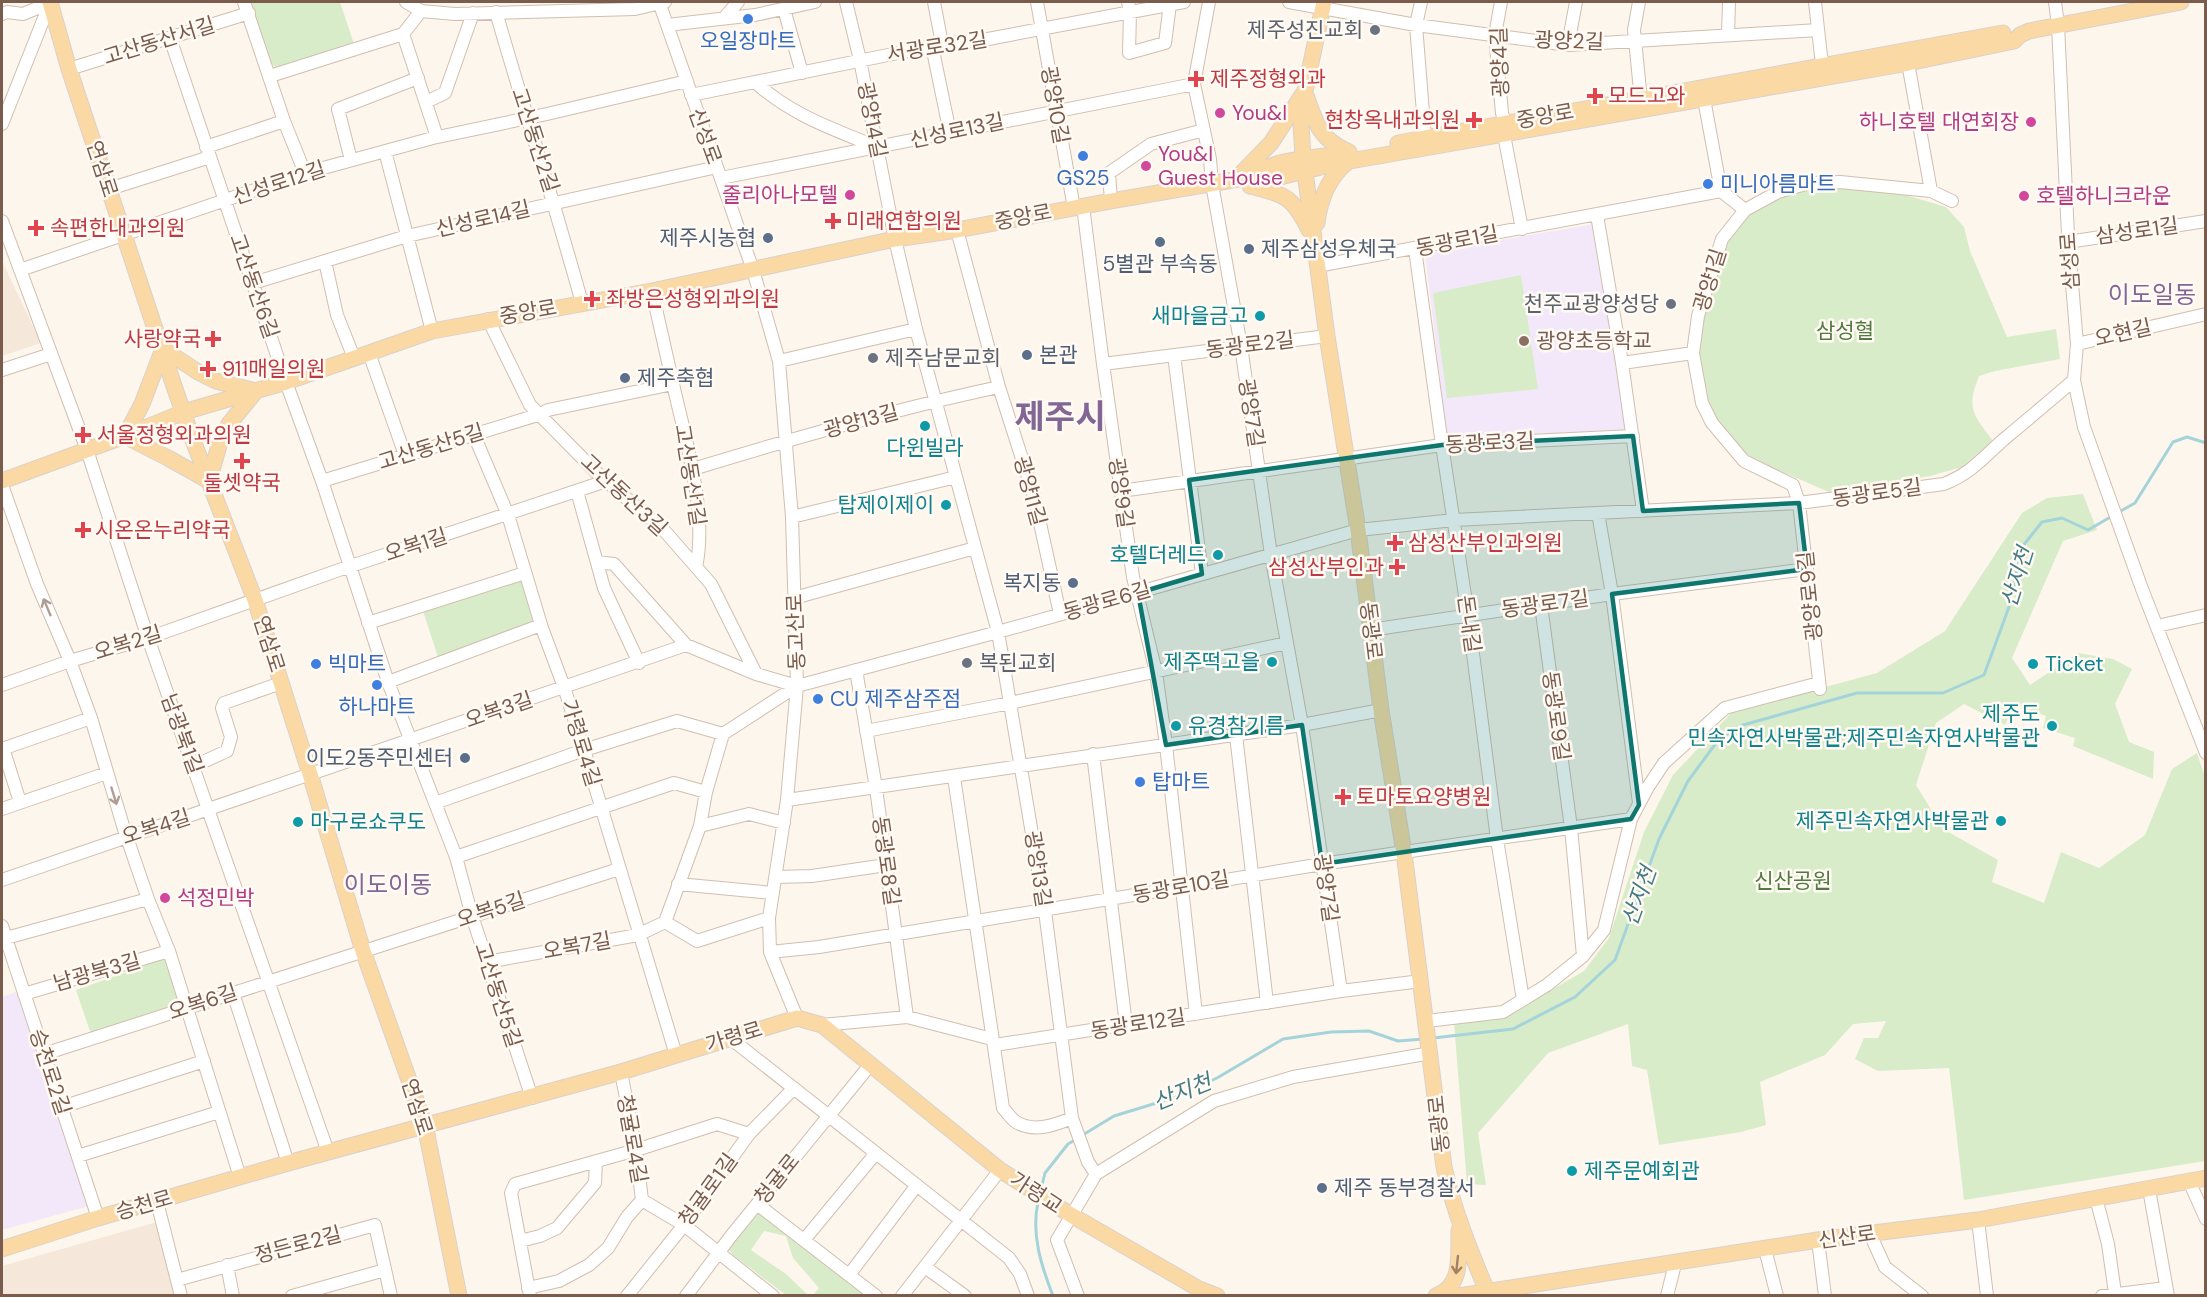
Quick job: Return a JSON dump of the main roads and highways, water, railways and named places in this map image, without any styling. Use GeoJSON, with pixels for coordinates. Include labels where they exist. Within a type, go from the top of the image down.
{"type":"FeatureCollection","features":[{"type":"Feature","properties":{"kind":"main road","name":"연삼로"},"geometry":{"type":"LineString","coordinates":[[50,2],[69,69],[184,412],[255,600],[363,951],[425,1125],[459,1296]]}},
{"type":"Feature","properties":{"kind":"main road","name":"중앙로"},"geometry":{"type":"LineString","coordinates":[[2,483],[184,412],[286,382],[432,331],[652,291],[895,239],[957,230],[1250,177],[1264,181],[1304,164],[1504,129],[1704,99],[1908,63],[2014,42],[2020,35],[2029,31],[2181,2]]}},
{"type":"Feature","properties":{"kind":"main road","name":"동광로"},"geometry":{"type":"LineString","coordinates":[[1323,4],[1305,91],[1301,125],[1317,266],[1358,530],[1381,710],[1404,853],[1444,1167],[1452,1204],[1489,1294]]}},
{"type":"Feature","properties":{"kind":"main road","name":"중앙로"},"geometry":{"type":"LineString","coordinates":[[1349,157],[1425,138],[1504,129],[1641,100],[1824,66],[2013,32],[2020,35]]}},
{"type":"Feature","properties":{"kind":"main road"},"geometry":{"type":"LineString","coordinates":[[1305,91],[1315,124],[1327,140],[1349,157],[1332,180],[1320,204],[1314,240]]}},
{"type":"Feature","properties":{"kind":"main road"},"geometry":{"type":"LineString","coordinates":[[1305,91],[1270,143],[1233,180],[1279,194],[1294,203],[1314,240]]}},
{"type":"Feature","properties":{"kind":"main road"},"geometry":{"type":"LineString","coordinates":[[163,349],[216,381],[256,391],[229,424],[220,442],[209,482],[125,436],[142,404],[163,349]]}},
{"type":"Feature","properties":{"kind":"main road","name":"가령로"},"geometry":{"type":"LineString","coordinates":[[425,1125],[532,1098],[797,1018],[822,1025],[1000,1170]]}},
{"type":"Feature","properties":{"kind":"main road","name":"승천로"},"geometry":{"type":"LineString","coordinates":[[2,1249],[98,1218],[425,1125]]}},
{"type":"Feature","properties":{"kind":"main road","name":"가령교"},"geometry":{"type":"LineString","coordinates":[[1000,1170],[1199,1292]]}},
{"type":"Feature","properties":{"kind":"main road","name":"신산로"},"geometry":{"type":"LineString","coordinates":[[1489,1294],[1818,1240],[1978,1220],[2205,1178]]}},
{"type":"Feature","properties":{"kind":"main road"},"geometry":{"type":"LineString","coordinates":[[1436,1296],[1449,1289],[1456,1276],[1460,1224]]}},
{"type":"Feature","properties":{"kind":"main road"},"geometry":{"type":"LineString","coordinates":[[1199,1292],[1217,1296]]}},
{"type":"Feature","properties":{"kind":"main road"},"geometry":{"type":"LineString","coordinates":[[1459,1296],[1489,1294]]}},
{"type":"Feature","properties":{"kind":"waterway","name":"산지천"},"geometry":{"type":"LineString","coordinates":[[2119,512],[2135,503],[2173,442],[2187,437],[2206,443]]}},
{"type":"Feature","properties":{"kind":"waterway","name":"산지천"},"geometry":{"type":"LineString","coordinates":[[1433,1038],[1513,1029],[1575,997],[1615,960],[1659,839],[1688,781],[1719,739],[1743,725],[1857,693],[1943,693],[1984,675],[2009,607],[2022,547],[2042,522],[2062,518],[2088,530],[2114,515]]}},
{"type":"Feature","properties":{"kind":"waterway","name":"산지천"},"geometry":{"type":"LineString","coordinates":[[1081,1136],[1114,1116],[1173,1098],[1217,1078],[1283,1039],[1331,1032],[1369,1031],[1398,1041],[1424,1039]]}},
{"type":"Feature","properties":{"kind":"waterway","name":"산지천"},"geometry":{"type":"LineString","coordinates":[[1041,1189],[1045,1173],[1068,1144],[1075,1140]]}},
{"type":"Feature","properties":{"kind":"waterway","name":"산지천"},"geometry":{"type":"LineString","coordinates":[[1038,1202],[1036,1214],[1038,1249],[1053,1296]]}},
{"type":"Feature","properties":{"kind":"place","name":"오일장마트"},"geometry":{"type":"Point","coordinates":[748,19]}},
{"type":"Feature","properties":{"kind":"place","name":"제주성진교회"},"geometry":{"type":"Point","coordinates":[1375,30]}},
{"type":"Feature","properties":{"kind":"place","name":"제주정형외과"},"geometry":{"type":"Point","coordinates":[1196,79]}},
{"type":"Feature","properties":{"kind":"place","name":"모드고와"},"geometry":{"type":"Point","coordinates":[1595,96]}},
{"type":"Feature","properties":{"kind":"place","name":"You&I"},"geometry":{"type":"Point","coordinates":[1220,113]}},
{"type":"Feature","properties":{"kind":"place","name":"현창옥내과의원"},"geometry":{"type":"Point","coordinates":[1474,120]}},
{"type":"Feature","properties":{"kind":"place","name":"하니호텔 대연회장"},"geometry":{"type":"Point","coordinates":[2031,122]}},
{"type":"Feature","properties":{"kind":"place","name":"GS25"},"geometry":{"type":"Point","coordinates":[1083,156]}},
{"type":"Feature","properties":{"kind":"place","name":"You&I Guest House"},"geometry":{"type":"Point","coordinates":[1146,166]}},
{"type":"Feature","properties":{"kind":"place","name":"미니아름마트"},"geometry":{"type":"Point","coordinates":[1708,184]}},
{"type":"Feature","properties":{"kind":"place","name":"줄리아나모텔"},"geometry":{"type":"Point","coordinates":[850,195]}},
{"type":"Feature","properties":{"kind":"place","name":"호텔하니크라운"},"geometry":{"type":"Point","coordinates":[2024,196]}},
{"type":"Feature","properties":{"kind":"place","name":"미래연합의원"},"geometry":{"type":"Point","coordinates":[833,221]}},
{"type":"Feature","properties":{"kind":"place","name":"속편한내과의원"},"geometry":{"type":"Point","coordinates":[36,228]}},
{"type":"Feature","properties":{"kind":"place","name":"제주시농협"},"geometry":{"type":"Point","coordinates":[768,238]}},
{"type":"Feature","properties":{"kind":"place","name":"5별관 부속동"},"geometry":{"type":"Point","coordinates":[1160,242]}},
{"type":"Feature","properties":{"kind":"place","name":"제주삼성우체국"},"geometry":{"type":"Point","coordinates":[1249,249]}},
{"type":"Feature","properties":{"kind":"place","name":"좌방은성형외과의원"},"geometry":{"type":"Point","coordinates":[592,299]}},
{"type":"Feature","properties":{"kind":"place","name":"천주교광양성당"},"geometry":{"type":"Point","coordinates":[1671,304]}},
{"type":"Feature","properties":{"kind":"place","name":"새마을금고"},"geometry":{"type":"Point","coordinates":[1260,316]}},
{"type":"Feature","properties":{"kind":"place","name":"사랑약국"},"geometry":{"type":"Point","coordinates":[213,339]}},
{"type":"Feature","properties":{"kind":"place","name":"광양초등학교"},"geometry":{"type":"Point","coordinates":[1524,341]}},
{"type":"Feature","properties":{"kind":"place","name":"본관"},"geometry":{"type":"Point","coordinates":[1027,355]}},
{"type":"Feature","properties":{"kind":"place","name":"제주남문교회"},"geometry":{"type":"Point","coordinates":[873,358]}},
{"type":"Feature","properties":{"kind":"place","name":"911매일의원"},"geometry":{"type":"Point","coordinates":[208,369]}},
{"type":"Feature","properties":{"kind":"place","name":"제주축협"},"geometry":{"type":"Point","coordinates":[625,378]}},
{"type":"Feature","properties":{"kind":"place","name":"다윈빌라"},"geometry":{"type":"Point","coordinates":[925,426]}},
{"type":"Feature","properties":{"kind":"place","name":"서울정형외과의원"},"geometry":{"type":"Point","coordinates":[83,435]}},
{"type":"Feature","properties":{"kind":"place","name":"둘셋약국"},"geometry":{"type":"Point","coordinates":[242,461]}},
{"type":"Feature","properties":{"kind":"place","name":"탑제이제이"},"geometry":{"type":"Point","coordinates":[946,505]}},
{"type":"Feature","properties":{"kind":"place","name":"시온온누리약국"},"geometry":{"type":"Point","coordinates":[83,530]}},
{"type":"Feature","properties":{"kind":"place","name":"삼성산부인과의원"},"geometry":{"type":"Point","coordinates":[1395,543]}},
{"type":"Feature","properties":{"kind":"place","name":"호텔더레드"},"geometry":{"type":"Point","coordinates":[1218,555]}},
{"type":"Feature","properties":{"kind":"place","name":"삼성산부인과"},"geometry":{"type":"Point","coordinates":[1397,567]}},
{"type":"Feature","properties":{"kind":"place","name":"복지동"},"geometry":{"type":"Point","coordinates":[1073,583]}},
{"type":"Feature","properties":{"kind":"place","name":"제주떡고을"},"geometry":{"type":"Point","coordinates":[1272,662]}},
{"type":"Feature","properties":{"kind":"place","name":"복된교회"},"geometry":{"type":"Point","coordinates":[967,663]}},
{"type":"Feature","properties":{"kind":"place","name":"빅마트"},"geometry":{"type":"Point","coordinates":[316,664]}},
{"type":"Feature","properties":{"kind":"place","name":"Ticket"},"geometry":{"type":"Point","coordinates":[2033,664]}},
{"type":"Feature","properties":{"kind":"place","name":"하나마트"},"geometry":{"type":"Point","coordinates":[377,685]}},
{"type":"Feature","properties":{"kind":"place","name":"CU 제주삼주점"},"geometry":{"type":"Point","coordinates":[818,699]}},
{"type":"Feature","properties":{"kind":"place","name":"유경참기름"},"geometry":{"type":"Point","coordinates":[1176,726]}},
{"type":"Feature","properties":{"kind":"place","name":"제주도 민속자연사박물관;제주민속자연사박물관"},"geometry":{"type":"Point","coordinates":[2052,726]}},
{"type":"Feature","properties":{"kind":"place","name":"이도2동주민센터"},"geometry":{"type":"Point","coordinates":[465,758]}},
{"type":"Feature","properties":{"kind":"place","name":"탑마트"},"geometry":{"type":"Point","coordinates":[1140,782]}},
{"type":"Feature","properties":{"kind":"place","name":"토마토요양병원"},"geometry":{"type":"Point","coordinates":[1343,797]}},
{"type":"Feature","properties":{"kind":"place","name":"제주민속자연사박물관"},"geometry":{"type":"Point","coordinates":[2001,821]}},
{"type":"Feature","properties":{"kind":"place","name":"마구로쇼쿠도"},"geometry":{"type":"Point","coordinates":[298,822]}},
{"type":"Feature","properties":{"kind":"place","name":"석정민박"},"geometry":{"type":"Point","coordinates":[165,898]}},
{"type":"Feature","properties":{"kind":"place","name":"제주문예회관"},"geometry":{"type":"Point","coordinates":[1572,1171]}},
{"type":"Feature","properties":{"kind":"place","name":"제주 동부경찰서"},"geometry":{"type":"Point","coordinates":[1322,1188]}},
{"type":"Feature","properties":{"kind":"district","name":"이도일동"},"geometry":{"type":"Point","coordinates":[2152,294]}},
{"type":"Feature","properties":{"kind":"district","name":"제주시"},"geometry":{"type":"Point","coordinates":[1060,416]}},
{"type":"Feature","properties":{"kind":"district","name":"이도이동"},"geometry":{"type":"Point","coordinates":[388,884]}},
{"type":"Feature","properties":{"kind":"park label","name":"삼성혈"},"geometry":{"type":"Point","coordinates":[1845,331]}},
{"type":"Feature","properties":{"kind":"park label","name":"신산공원"},"geometry":{"type":"Point","coordinates":[1793,881]}}]}
